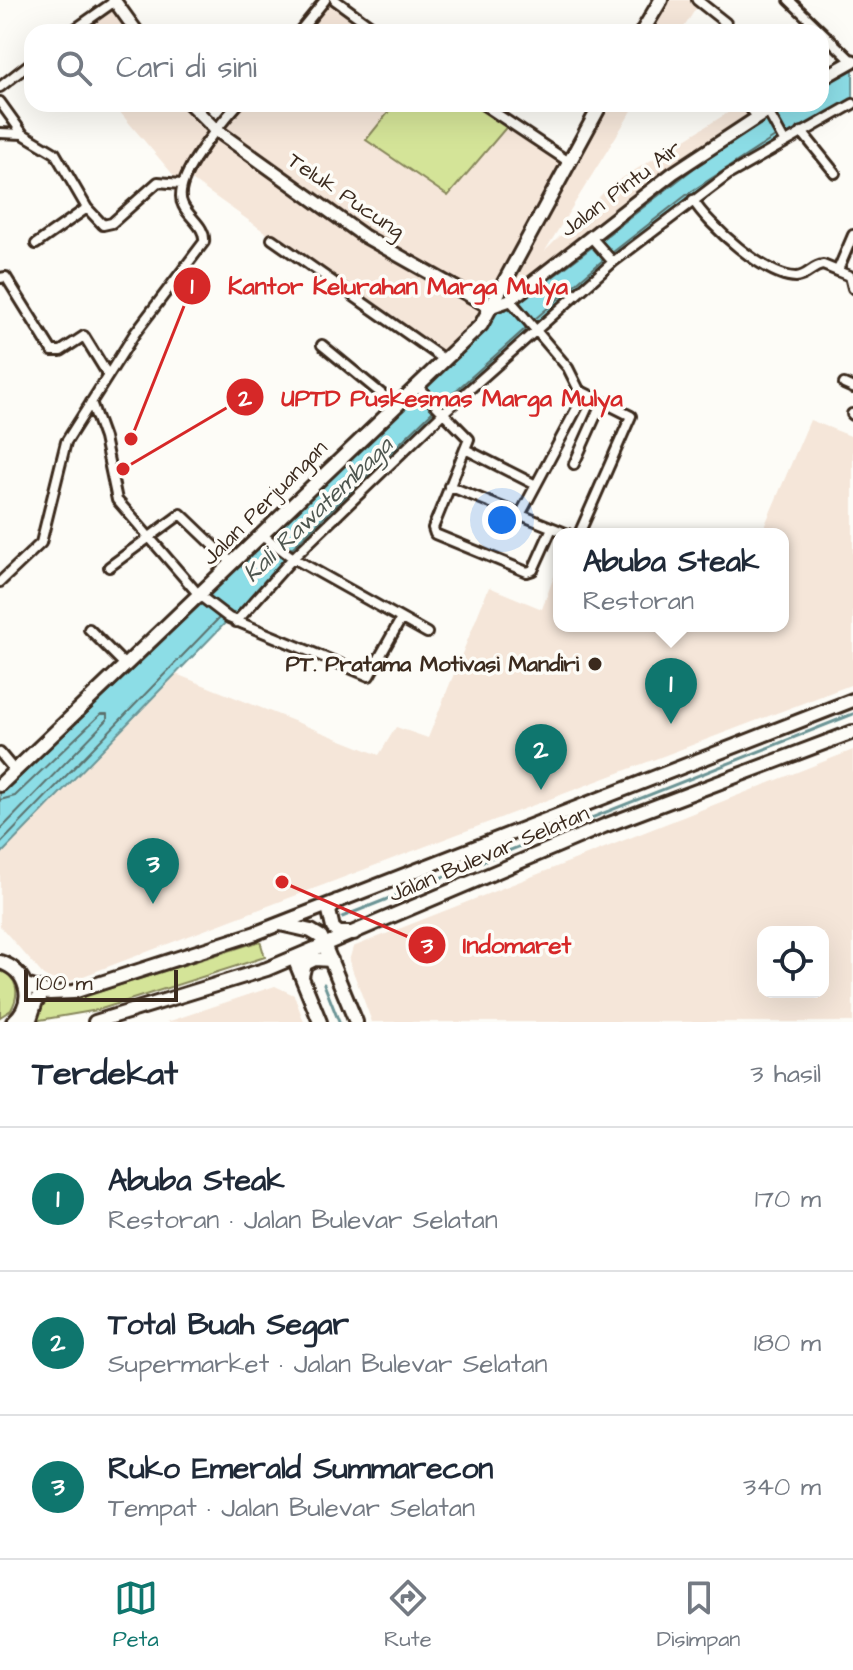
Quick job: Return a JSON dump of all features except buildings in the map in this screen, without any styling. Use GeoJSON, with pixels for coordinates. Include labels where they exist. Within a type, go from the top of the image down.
{"type":"FeatureCollection","features":[{"type":"Feature","properties":{"kind":"main road"},"geometry":{"type":"LineString","coordinates":[[647,24],[661,0]]}},
{"type":"Feature","properties":{"kind":"main road","name":"Jalan Perjuangan"},"geometry":{"type":"LineString","coordinates":[[0,785],[203,598],[232,563],[265,537],[395,405],[419,389],[481,325],[597,112]]}},
{"type":"Feature","properties":{"kind":"main road","name":"Jalan Bulevar Selatan"},"geometry":{"type":"LineString","coordinates":[[26,985],[45,992],[73,992],[280,924],[853,700]]}},
{"type":"Feature","properties":{"kind":"main road","name":"Jalan Bulevar Selatan"},"geometry":{"type":"LineString","coordinates":[[95,1022],[326,946],[604,826],[853,732]]}},
{"type":"Feature","properties":{"kind":"main road"},"geometry":{"type":"LineString","coordinates":[[341,898],[332,903],[329,911],[333,928],[339,933],[357,933]]}},
{"type":"Feature","properties":{"kind":"main road"},"geometry":{"type":"LineString","coordinates":[[280,924],[311,931],[326,946],[356,1022]]}},
{"type":"Feature","properties":{"kind":"main road"},"geometry":{"type":"LineString","coordinates":[[294,958],[320,1022]]}},
{"type":"Feature","properties":{"kind":"main road"},"geometry":{"type":"LineString","coordinates":[[302,976],[305,964],[315,959],[331,960]]}},
{"type":"Feature","properties":{"kind":"main road"},"geometry":{"type":"LineString","coordinates":[[0,962],[15,969],[26,985],[25,1007],[13,1022]]}},
{"type":"Feature","properties":{"kind":"main road"},"geometry":{"type":"LineString","coordinates":[[29,1022],[36,1001],[45,992]]}},
{"type":"Feature","properties":{"kind":"street"},"geometry":{"type":"LineString","coordinates":[[82,24],[114,0],[131,24]]}},
{"type":"Feature","properties":{"kind":"street"},"geometry":{"type":"LineString","coordinates":[[306,24],[325,0]]}},
{"type":"Feature","properties":{"kind":"street"},"geometry":{"type":"LineString","coordinates":[[335,0],[348,3],[370,24]]}},
{"type":"Feature","properties":{"kind":"street"},"geometry":{"type":"LineString","coordinates":[[697,0],[726,24]]}},
{"type":"Feature","properties":{"kind":"street"},"geometry":{"type":"LineString","coordinates":[[789,0],[818,24]]}},
{"type":"Feature","properties":{"kind":"street"},"geometry":{"type":"LineString","coordinates":[[829,36],[853,61],[829,74]]}},
{"type":"Feature","properties":{"kind":"street"},"geometry":{"type":"LineString","coordinates":[[0,87],[24,68]]}},
{"type":"Feature","properties":{"kind":"street"},"geometry":{"type":"LineString","coordinates":[[0,102],[23,134],[59,157],[98,222],[108,225],[158,182],[181,184]]}},
{"type":"Feature","properties":{"kind":"street"},"geometry":{"type":"LineString","coordinates":[[233,620],[290,556],[441,412],[612,260],[693,200],[783,140],[853,104]]}},
{"type":"Feature","properties":{"kind":"street","name":"Teluk Pucung"},"geometry":{"type":"LineString","coordinates":[[198,112],[216,130],[364,236],[490,307]]}},
{"type":"Feature","properties":{"kind":"street"},"geometry":{"type":"LineString","coordinates":[[0,582],[41,543],[60,458],[135,333],[204,242],[205,235],[181,202],[181,184],[231,112]]}},
{"type":"Feature","properties":{"kind":"street"},"geometry":{"type":"LineString","coordinates":[[494,112],[569,162]]}},
{"type":"Feature","properties":{"kind":"street"},"geometry":{"type":"LineString","coordinates":[[769,114],[783,140]]}},
{"type":"Feature","properties":{"kind":"street","name":"Jalan Pintu Air"},"geometry":{"type":"LineString","coordinates":[[490,307],[510,300],[594,240],[673,173],[769,114]]}},
{"type":"Feature","properties":{"kind":"street"},"geometry":{"type":"LineString","coordinates":[[802,132],[835,173]]}},
{"type":"Feature","properties":{"kind":"street"},"geometry":{"type":"LineString","coordinates":[[0,133],[23,134]]}},
{"type":"Feature","properties":{"kind":"street"},"geometry":{"type":"LineString","coordinates":[[693,200],[728,241],[786,275],[799,277],[820,264],[850,276],[853,288]]}},
{"type":"Feature","properties":{"kind":"street"},"geometry":{"type":"LineString","coordinates":[[36,244],[87,208]]}},
{"type":"Feature","properties":{"kind":"street"},"geometry":{"type":"LineString","coordinates":[[272,239],[445,360]]}},
{"type":"Feature","properties":{"kind":"street"},"geometry":{"type":"LineString","coordinates":[[838,270],[852,239]]}},
{"type":"Feature","properties":{"kind":"street"},"geometry":{"type":"LineString","coordinates":[[594,240],[612,260]]}},
{"type":"Feature","properties":{"kind":"street"},"geometry":{"type":"LineString","coordinates":[[0,278],[6,277],[52,351],[61,351],[84,336],[108,375]]}},
{"type":"Feature","properties":{"kind":"street"},"geometry":{"type":"LineString","coordinates":[[510,300],[536,329],[584,395],[631,416],[582,528]]}},
{"type":"Feature","properties":{"kind":"street"},"geometry":{"type":"LineString","coordinates":[[322,345],[395,405]]}},
{"type":"Feature","properties":{"kind":"street"},"geometry":{"type":"LineString","coordinates":[[419,389],[468,437],[465,449],[449,486],[433,528],[435,534],[527,572],[533,570],[552,528],[449,486]]}},
{"type":"Feature","properties":{"kind":"street"},"geometry":{"type":"LineString","coordinates":[[520,515],[584,395]]}},
{"type":"Feature","properties":{"kind":"street"},"geometry":{"type":"LineString","coordinates":[[91,402],[104,438],[117,500],[203,598],[233,620],[369,676],[401,619]]}},
{"type":"Feature","properties":{"kind":"street"},"geometry":{"type":"LineString","coordinates":[[574,464],[601,404]]}},
{"type":"Feature","properties":{"kind":"street"},"geometry":{"type":"LineString","coordinates":[[465,449],[534,484]]}},
{"type":"Feature","properties":{"kind":"street"},"geometry":{"type":"LineString","coordinates":[[109,567],[181,514],[232,563]]}},
{"type":"Feature","properties":{"kind":"street"},"geometry":{"type":"LineString","coordinates":[[265,537],[290,556],[427,633]]}},
{"type":"Feature","properties":{"kind":"street"},"geometry":{"type":"LineString","coordinates":[[89,629],[126,666]]}},
{"type":"Feature","properties":{"kind":"street"},"geometry":{"type":"LineString","coordinates":[[0,753],[15,771]]}},
{"type":"Feature","properties":{"kind":"shaded area"},"geometry":{"type":"Polygon","coordinates":[[[325,0],[335,0],[368,24],[306,24],[325,0]]]}},
{"type":"Feature","properties":{"kind":"shaded area"},"geometry":{"type":"Polygon","coordinates":[[[661,0],[700,2],[686,24],[647,24],[661,0]]]}},
{"type":"Feature","properties":{"kind":"shaded area"},"geometry":{"type":"Polygon","coordinates":[[[115,1],[131,24],[82,24],[115,1]]]}},
{"type":"Feature","properties":{"kind":"shaded area"},"geometry":{"type":"Polygon","coordinates":[[[120,112],[198,112],[216,130],[231,112],[494,112],[569,162],[597,112],[631,112],[545,251],[611,185],[729,112],[753,112],[758,118],[445,360],[186,176],[181,184],[120,112]]]}},
{"type":"Feature","properties":{"kind":"shaded area"},"geometry":{"type":"Polygon","coordinates":[[[810,420],[853,437],[853,684],[65,983],[45,977],[0,926],[0,855],[176,674],[379,755],[396,727],[428,738],[489,587],[542,609],[553,579],[553,632],[789,632],[789,528],[764,528],[810,420]]]}},
{"type":"Feature","properties":{"kind":"shaded area"},"geometry":{"type":"Polygon","coordinates":[[[853,750],[853,1022],[372,1022],[349,961],[353,947],[853,750]]]}},
{"type":"Feature","properties":{"kind":"shaded area"},"geometry":{"type":"Polygon","coordinates":[[[275,986],[294,995],[304,1022],[167,1022],[275,986]]]}},
{"type":"Feature","properties":{"kind":"green space"},"geometry":{"type":"Polygon","coordinates":[[[389,112],[494,112],[510,123],[448,196],[366,140],[389,112]]]}},
{"type":"Feature","properties":{"kind":"green space"},"geometry":{"type":"Polygon","coordinates":[[[260,941],[265,957],[98,1010],[34,1021],[42,1000],[98,992],[260,941]]]}},
{"type":"Feature","properties":{"kind":"green space"},"geometry":{"type":"Polygon","coordinates":[[[0,970],[14,982],[16,998],[11,1010],[0,1017],[0,970]]]}},
{"type":"Feature","properties":{"kind":"water","name":"Kali Rawatembaga"},"geometry":{"type":"Polygon","coordinates":[[[853,61],[853,104],[692,201],[631,248],[513,349],[345,511],[236,622],[229,619],[0,855],[0,785],[417,386],[490,307],[767,112],[829,112],[829,74],[853,61]]]}},
{"type":"Feature","properties":{"kind":"waterway"},"geometry":{"type":"LineString","coordinates":[[342,917],[853,714]]}},
{"type":"Feature","properties":{"kind":"waterway"},"geometry":{"type":"LineString","coordinates":[[324,984],[339,1022]]}},
{"type":"Feature","properties":{"kind":"place","name":"Kantor Kelurahan Marga Mulya"},"geometry":{"type":"Point","coordinates":[131,439]}},
{"type":"Feature","properties":{"kind":"place","name":"UPTD Puskesmas Marga Mulya"},"geometry":{"type":"Point","coordinates":[123,469]}},
{"type":"Feature","properties":{"kind":"place","name":"PT. Pratama Motivasi Mandiri"},"geometry":{"type":"Point","coordinates":[595,664]}},
{"type":"Feature","properties":{"kind":"place","name":"Abuba Steak"},"geometry":{"type":"Point","coordinates":[671,724]}},
{"type":"Feature","properties":{"kind":"place","name":"Total Buah Segar"},"geometry":{"type":"Point","coordinates":[541,790]}},
{"type":"Feature","properties":{"kind":"place","name":"Indomaret"},"geometry":{"type":"Point","coordinates":[282,882]}},
{"type":"Feature","properties":{"kind":"place","name":"Ruko Emerald Summarecon"},"geometry":{"type":"Point","coordinates":[153,904]}}]}
